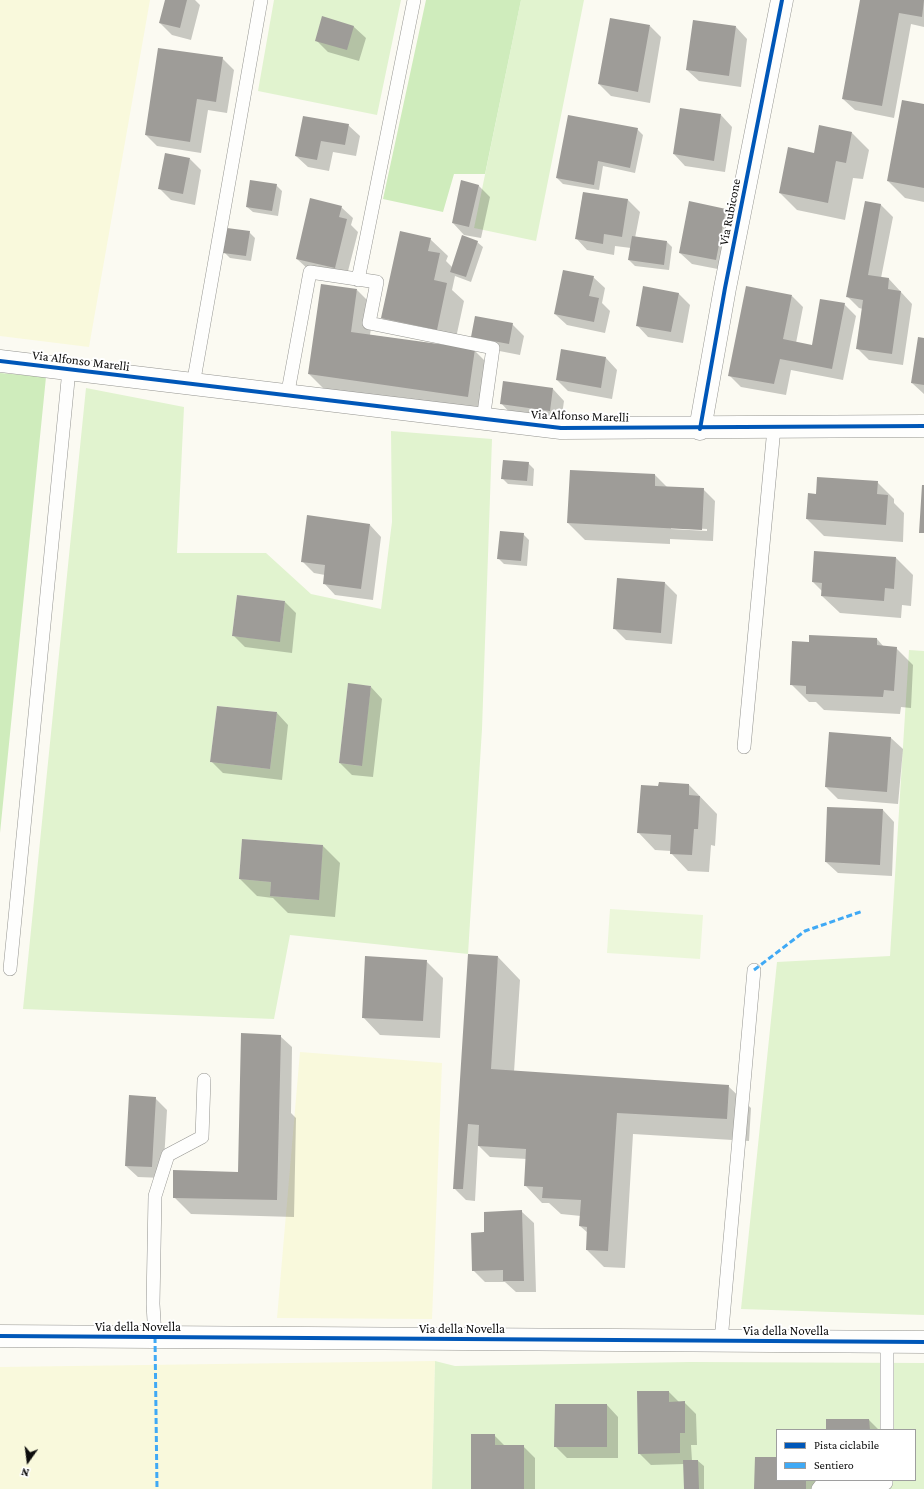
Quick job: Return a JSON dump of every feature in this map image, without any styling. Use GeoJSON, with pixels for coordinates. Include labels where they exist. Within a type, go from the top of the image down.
{"type":"FeatureCollection","features":[{"type":"Feature","properties":{"kind":"street","name":"Via Rubicone"},"geometry":{"type":"LineString","coordinates":[[700,428],[725,288],[782,0]]}},
{"type":"Feature","properties":{"kind":"street","name":"Via Alfonso Marelli"},"geometry":{"type":"LineString","coordinates":[[0,361],[193,386],[561,428],[924,426]]}},
{"type":"Feature","properties":{"kind":"street","name":"Via della Novella"},"geometry":{"type":"LineString","coordinates":[[0,1336],[924,1342]]}},
{"type":"Feature","properties":{"kind":"lane"},"geometry":{"type":"LineString","coordinates":[[193,386],[260,0]]}},
{"type":"Feature","properties":{"kind":"lane"},"geometry":{"type":"LineString","coordinates":[[358,280],[414,0]]}},
{"type":"Feature","properties":{"kind":"lane"},"geometry":{"type":"LineString","coordinates":[[287,397],[310,272],[377,282],[369,324],[493,348],[483,420]]}},
{"type":"Feature","properties":{"kind":"lane"},"geometry":{"type":"LineString","coordinates":[[10,969],[69,370]]}},
{"type":"Feature","properties":{"kind":"lane"},"geometry":{"type":"LineString","coordinates":[[744,747],[774,428]]}},
{"type":"Feature","properties":{"kind":"lane"},"geometry":{"type":"LineString","coordinates":[[721,1341],[754,970]]}},
{"type":"Feature","properties":{"kind":"lane"},"geometry":{"type":"LineString","coordinates":[[155,1337],[153,1304],[156,1196],[168,1155],[202,1137],[204,1080]]}},
{"type":"Feature","properties":{"kind":"lane"},"geometry":{"type":"LineString","coordinates":[[887,1342],[887,1429]]}},
{"type":"Feature","properties":{"kind":"lane"},"geometry":{"type":"LineString","coordinates":[[818,1489],[821,1485],[853,1487],[886,1483],[886,1481]]}},
{"type":"Feature","properties":{"kind":"green space"},"geometry":{"type":"Polygon","coordinates":[[[0,0],[150,0],[89,347],[0,336],[0,0]]]}},
{"type":"Feature","properties":{"kind":"green space"},"geometry":{"type":"Polygon","coordinates":[[[274,0],[401,0],[377,115],[258,91],[274,0]]]}},
{"type":"Feature","properties":{"kind":"green space"},"geometry":{"type":"Polygon","coordinates":[[[426,0],[521,0],[485,174],[454,174],[443,212],[383,199],[426,0]]]}},
{"type":"Feature","properties":{"kind":"green space"},"geometry":{"type":"Polygon","coordinates":[[[521,0],[584,0],[536,241],[474,228],[521,0]]]}},
{"type":"Feature","properties":{"kind":"green space"},"geometry":{"type":"Polygon","coordinates":[[[0,373],[46,377],[0,833],[0,373]]]}},
{"type":"Feature","properties":{"kind":"green space"},"geometry":{"type":"Polygon","coordinates":[[[86,388],[184,407],[177,553],[266,553],[311,594],[381,609],[392,522],[391,431],[492,439],[482,729],[468,954],[290,935],[274,1019],[23,1009],[86,388]],[[237,595],[232,636],[280,641],[285,601],[237,595]],[[348,684],[339,763],[361,766],[371,686],[348,684]],[[217,706],[210,762],[270,769],[277,712],[217,706]],[[242,839],[239,879],[271,882],[270,896],[318,900],[323,845],[242,839]]]}},
{"type":"Feature","properties":{"kind":"green space"},"geometry":{"type":"Polygon","coordinates":[[[909,650],[924,651],[924,1315],[741,1309],[777,962],[890,956],[909,650]]]}},
{"type":"Feature","properties":{"kind":"green space"},"geometry":{"type":"Polygon","coordinates":[[[610,909],[703,915],[700,959],[607,953],[610,909]]]}},
{"type":"Feature","properties":{"kind":"green space"},"geometry":{"type":"Polygon","coordinates":[[[300,1052],[442,1063],[432,1319],[277,1318],[300,1052]]]}},
{"type":"Feature","properties":{"kind":"green space"},"geometry":{"type":"Polygon","coordinates":[[[435,1361],[432,1489],[0,1489],[0,1367],[435,1361]]]}},
{"type":"Feature","properties":{"kind":"green space"},"geometry":{"type":"Polygon","coordinates":[[[435,1361],[455,1366],[690,1362],[924,1363],[924,1489],[432,1489],[435,1361]]]}},
{"type":"Feature","properties":{"kind":"building"},"geometry":{"type":"Polygon","coordinates":[[[165,0],[187,0],[180,28],[159,23],[165,0]]]}},
{"type":"Feature","properties":{"kind":"building"},"geometry":{"type":"Polygon","coordinates":[[[860,0],[924,0],[922,17],[899,13],[882,106],[842,99],[860,0]]]}},
{"type":"Feature","properties":{"kind":"building"},"geometry":{"type":"Polygon","coordinates":[[[322,16],[354,26],[347,50],[315,41],[322,16]]]}},
{"type":"Feature","properties":{"kind":"building"},"geometry":{"type":"Polygon","coordinates":[[[610,18],[650,25],[638,92],[598,84],[610,18]]]}},
{"type":"Feature","properties":{"kind":"building"},"geometry":{"type":"Polygon","coordinates":[[[693,20],[736,26],[729,76],[686,70],[693,20]]]}},
{"type":"Feature","properties":{"kind":"building"},"geometry":{"type":"Polygon","coordinates":[[[158,48],[223,57],[216,102],[197,99],[190,142],[145,135],[158,48]]]}},
{"type":"Feature","properties":{"kind":"building"},"geometry":{"type":"Polygon","coordinates":[[[902,100],[924,104],[924,188],[887,181],[902,100]]]}},
{"type":"Feature","properties":{"kind":"building"},"geometry":{"type":"Polygon","coordinates":[[[680,108],[721,114],[714,161],[673,154],[680,108]]]}},
{"type":"Feature","properties":{"kind":"building"},"geometry":{"type":"Polygon","coordinates":[[[568,115],[638,128],[630,168],[598,161],[594,185],[556,178],[568,115]]]}},
{"type":"Feature","properties":{"kind":"building"},"geometry":{"type":"Polygon","coordinates":[[[303,116],[349,124],[345,145],[321,141],[317,160],[295,156],[303,116]]]}},
{"type":"Feature","properties":{"kind":"building"},"geometry":{"type":"Polygon","coordinates":[[[819,125],[852,132],[846,163],[836,161],[828,203],[779,193],[788,147],[814,153],[819,125]]]}},
{"type":"Feature","properties":{"kind":"building"},"geometry":{"type":"Polygon","coordinates":[[[165,153],[190,158],[183,194],[158,189],[165,153]]]}},
{"type":"Feature","properties":{"kind":"building"},"geometry":{"type":"Polygon","coordinates":[[[250,180],[277,184],[272,211],[246,207],[250,180]]]}},
{"type":"Feature","properties":{"kind":"building"},"geometry":{"type":"Polygon","coordinates":[[[461,180],[479,185],[469,227],[452,223],[461,180]]]}},
{"type":"Feature","properties":{"kind":"building"},"geometry":{"type":"Polygon","coordinates":[[[583,192],[628,199],[622,237],[604,234],[603,244],[575,239],[583,192]]]}},
{"type":"Feature","properties":{"kind":"building"},"geometry":{"type":"Polygon","coordinates":[[[310,198],[342,206],[339,217],[347,219],[335,268],[296,259],[310,198]]]}},
{"type":"Feature","properties":{"kind":"building"},"geometry":{"type":"Polygon","coordinates":[[[689,201],[726,209],[716,260],[679,253],[689,201]]]}},
{"type":"Feature","properties":{"kind":"building"},"geometry":{"type":"Polygon","coordinates":[[[865,201],[881,204],[868,275],[889,278],[888,289],[901,291],[892,354],[856,349],[863,300],[846,297],[865,201]]]}},
{"type":"Feature","properties":{"kind":"building"},"geometry":{"type":"Polygon","coordinates":[[[227,228],[250,231],[246,256],[223,253],[227,228]]]}},
{"type":"Feature","properties":{"kind":"building"},"geometry":{"type":"Polygon","coordinates":[[[400,231],[431,238],[428,251],[440,253],[434,280],[447,283],[437,330],[381,318],[400,231]]]}},
{"type":"Feature","properties":{"kind":"building"},"geometry":{"type":"Polygon","coordinates":[[[462,235],[478,241],[466,277],[450,272],[462,235]]]}},
{"type":"Feature","properties":{"kind":"building"},"geometry":{"type":"Polygon","coordinates":[[[632,236],[667,241],[664,265],[628,260],[632,236]]]}},
{"type":"Feature","properties":{"kind":"building"},"geometry":{"type":"Polygon","coordinates":[[[563,270],[594,276],[589,296],[599,298],[594,322],[554,314],[563,270]]]}},
{"type":"Feature","properties":{"kind":"building"},"geometry":{"type":"Polygon","coordinates":[[[321,284],[357,289],[351,332],[475,349],[468,397],[308,374],[321,284]]]}},
{"type":"Feature","properties":{"kind":"building"},"geometry":{"type":"Polygon","coordinates":[[[643,286],[679,293],[671,332],[636,326],[643,286]]]}},
{"type":"Feature","properties":{"kind":"building"},"geometry":{"type":"Polygon","coordinates":[[[746,286],[792,295],[783,339],[812,345],[820,299],[845,303],[832,369],[780,359],[774,384],[728,376],[746,286]]]}},
{"type":"Feature","properties":{"kind":"building"},"geometry":{"type":"Polygon","coordinates":[[[475,316],[513,323],[509,344],[471,337],[475,316]]]}},
{"type":"Feature","properties":{"kind":"building"},"geometry":{"type":"Polygon","coordinates":[[[918,337],[924,338],[924,385],[911,383],[918,337]]]}},
{"type":"Feature","properties":{"kind":"building"},"geometry":{"type":"Polygon","coordinates":[[[561,349],[606,357],[601,388],[556,380],[561,349]]]}},
{"type":"Feature","properties":{"kind":"building"},"geometry":{"type":"Polygon","coordinates":[[[503,381],[553,388],[550,411],[500,404],[503,381]]]}},
{"type":"Feature","properties":{"kind":"building"},"geometry":{"type":"Polygon","coordinates":[[[503,460],[529,462],[527,481],[501,479],[503,460]]]}},
{"type":"Feature","properties":{"kind":"building"},"geometry":{"type":"Polygon","coordinates":[[[570,470],[655,474],[655,486],[704,488],[702,530],[567,523],[570,470]]]}},
{"type":"Feature","properties":{"kind":"building"},"geometry":{"type":"Polygon","coordinates":[[[817,477],[878,481],[877,494],[888,495],[886,525],[806,519],[808,493],[816,494],[817,477]]]}},
{"type":"Feature","properties":{"kind":"building"},"geometry":{"type":"Polygon","coordinates":[[[922,485],[924,485],[924,533],[919,533],[922,485]]]}},
{"type":"Feature","properties":{"kind":"building"},"geometry":{"type":"Polygon","coordinates":[[[307,515],[370,524],[361,589],[323,584],[325,565],[301,562],[307,515]]]}},
{"type":"Feature","properties":{"kind":"building"},"geometry":{"type":"Polygon","coordinates":[[[500,531],[524,533],[521,561],[497,559],[500,531]]]}},
{"type":"Feature","properties":{"kind":"building"},"geometry":{"type":"Polygon","coordinates":[[[814,551],[896,557],[894,589],[885,588],[884,601],[821,596],[822,583],[812,582],[814,551]]]}},
{"type":"Feature","properties":{"kind":"building"},"geometry":{"type":"Polygon","coordinates":[[[617,578],[665,582],[661,633],[613,629],[617,578]]]}},
{"type":"Feature","properties":{"kind":"building"},"geometry":{"type":"Polygon","coordinates":[[[237,595],[285,601],[280,642],[232,636],[237,595]]]}},
{"type":"Feature","properties":{"kind":"building"},"geometry":{"type":"Polygon","coordinates":[[[809,635],[877,638],[877,645],[897,647],[894,691],[884,690],[883,697],[806,694],[806,686],[790,685],[792,641],[809,642],[809,635]]]}},
{"type":"Feature","properties":{"kind":"building"},"geometry":{"type":"Polygon","coordinates":[[[348,683],[371,686],[362,766],[339,763],[348,683]]]}},
{"type":"Feature","properties":{"kind":"building"},"geometry":{"type":"Polygon","coordinates":[[[217,706],[277,712],[270,769],[210,762],[217,706]]]}},
{"type":"Feature","properties":{"kind":"building"},"geometry":{"type":"Polygon","coordinates":[[[829,732],[891,737],[887,792],[825,787],[829,732]]]}},
{"type":"Feature","properties":{"kind":"building"},"geometry":{"type":"Polygon","coordinates":[[[659,782],[689,784],[689,795],[700,796],[698,829],[694,829],[692,855],[670,854],[671,835],[637,833],[641,785],[658,786],[659,782]]]}},
{"type":"Feature","properties":{"kind":"building"},"geometry":{"type":"Polygon","coordinates":[[[827,807],[883,809],[880,865],[825,862],[827,807]]]}},
{"type":"Feature","properties":{"kind":"building"},"geometry":{"type":"Polygon","coordinates":[[[242,839],[323,845],[319,900],[270,896],[271,882],[239,879],[242,839]]]}},
{"type":"Feature","properties":{"kind":"building"},"geometry":{"type":"Polygon","coordinates":[[[468,954],[498,956],[491,1069],[729,1085],[727,1119],[617,1113],[608,1251],[586,1250],[587,1227],[579,1226],[581,1200],[542,1198],[543,1187],[524,1186],[526,1149],[478,1146],[479,1125],[468,1124],[463,1189],[453,1189],[468,954]]]}},
{"type":"Feature","properties":{"kind":"building"},"geometry":{"type":"Polygon","coordinates":[[[365,956],[427,960],[423,1021],[362,1018],[365,956]]]}},
{"type":"Feature","properties":{"kind":"building"},"geometry":{"type":"Polygon","coordinates":[[[241,1033],[281,1035],[277,1200],[173,1198],[173,1170],[238,1172],[241,1033]]]}},
{"type":"Feature","properties":{"kind":"building"},"geometry":{"type":"Polygon","coordinates":[[[129,1095],[156,1097],[152,1167],[125,1166],[129,1095]]]}},
{"type":"Feature","properties":{"kind":"building"},"geometry":{"type":"Polygon","coordinates":[[[522,1210],[524,1281],[503,1281],[503,1270],[472,1271],[471,1233],[484,1232],[484,1212],[522,1210]]]}},
{"type":"Feature","properties":{"kind":"building"},"geometry":{"type":"Polygon","coordinates":[[[637,1391],[669,1391],[669,1402],[685,1401],[685,1433],[680,1433],[680,1453],[638,1454],[637,1391]]]}},
{"type":"Feature","properties":{"kind":"building"},"geometry":{"type":"Polygon","coordinates":[[[555,1404],[607,1404],[607,1447],[554,1447],[555,1404]]]}},
{"type":"Feature","properties":{"kind":"building"},"geometry":{"type":"Polygon","coordinates":[[[826,1419],[869,1419],[870,1429],[826,1429],[826,1419]]]}},
{"type":"Feature","properties":{"kind":"building"},"geometry":{"type":"Polygon","coordinates":[[[471,1434],[495,1434],[495,1445],[524,1445],[524,1489],[471,1489],[471,1434]]]}},
{"type":"Feature","properties":{"kind":"building"},"geometry":{"type":"Polygon","coordinates":[[[755,1457],[776,1457],[776,1481],[806,1481],[806,1489],[754,1489],[755,1457]]]}},
{"type":"Feature","properties":{"kind":"building"},"geometry":{"type":"Polygon","coordinates":[[[683,1460],[698,1460],[699,1489],[684,1489],[683,1460]]]}},
{"type":"Feature","properties":{"kind":"marked path"},"geometry":{"type":"LineString","coordinates":[[754,970],[805,931],[863,911]]}},
{"type":"Feature","properties":{"kind":"marked path"},"geometry":{"type":"LineString","coordinates":[[155,1337],[157,1489]]}},
{"type":"Feature","properties":{"kind":"cycle path"},"geometry":{"type":"LineString","coordinates":[[700,429],[725,288],[782,0]]}},
{"type":"Feature","properties":{"kind":"cycle path"},"geometry":{"type":"LineString","coordinates":[[0,361],[561,428],[924,426]]}},
{"type":"Feature","properties":{"kind":"cycle path"},"geometry":{"type":"LineString","coordinates":[[0,1336],[924,1342]]}}]}
